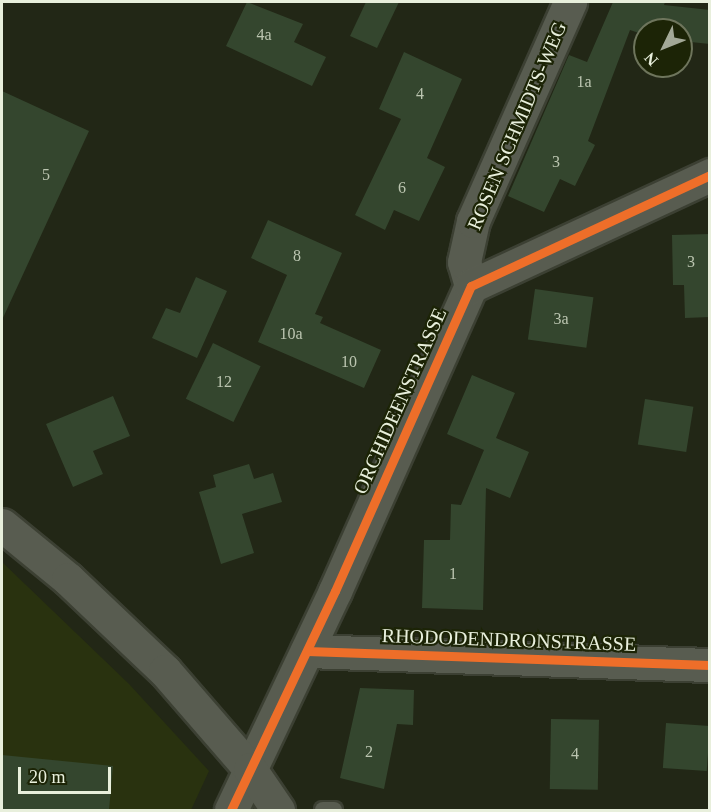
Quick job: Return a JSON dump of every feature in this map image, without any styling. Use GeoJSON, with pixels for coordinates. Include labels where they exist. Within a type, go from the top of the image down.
{"type":"FeatureCollection","features":[{"type":"Feature","properties":{"kind":"street","name":"ROSEN SCHMIDTS-WEG"},"geometry":{"type":"LineString","coordinates":[[471,286],[464,262],[473,221],[570,2]]}},
{"type":"Feature","properties":{"kind":"street"},"geometry":{"type":"LineString","coordinates":[[471,286],[710,175]]}},
{"type":"Feature","properties":{"kind":"street","name":"ORCHIDEENSTRASSE"},"geometry":{"type":"LineString","coordinates":[[231,810],[307,651],[471,286]]}},
{"type":"Feature","properties":{"kind":"street"},"geometry":{"type":"LineString","coordinates":[[2,525],[116,622],[165,671],[250,769],[278,810]]}},
{"type":"Feature","properties":{"kind":"street","name":"RHODODENDRONSTRASSE"},"geometry":{"type":"LineString","coordinates":[[307,651],[710,665]]}},
{"type":"Feature","properties":{"kind":"lane"},"geometry":{"type":"LineString","coordinates":[[323,810],[334,810]]}},
{"type":"Feature","properties":{"kind":"shaded area"},"geometry":{"type":"Polygon","coordinates":[[[2,562],[129,684],[209,771],[191,810],[2,810],[2,562]]]}},
{"type":"Feature","properties":{"kind":"building"},"geometry":{"type":"Polygon","coordinates":[[[247,2],[303,24],[294,42],[326,57],[312,86],[226,46],[247,2]]]}},
{"type":"Feature","properties":{"kind":"building"},"geometry":{"type":"Polygon","coordinates":[[[366,2],[399,2],[377,48],[350,36],[366,2]]]}},
{"type":"Feature","properties":{"kind":"building"},"geometry":{"type":"Polygon","coordinates":[[[613,2],[665,2],[664,5],[710,10],[710,44],[693,42],[693,18],[633,18],[633,31],[630,30],[588,141],[595,145],[575,186],[560,179],[544,212],[508,196],[569,55],[587,62],[613,2]]]}},
{"type":"Feature","properties":{"kind":"building"},"geometry":{"type":"Polygon","coordinates":[[[404,52],[462,79],[427,158],[445,167],[419,221],[394,210],[385,230],[355,215],[401,119],[379,109],[404,52]]]}},
{"type":"Feature","properties":{"kind":"building"},"geometry":{"type":"Polygon","coordinates":[[[2,91],[89,131],[2,320],[2,91]]]}},
{"type":"Feature","properties":{"kind":"building"},"geometry":{"type":"Polygon","coordinates":[[[268,220],[342,253],[315,314],[323,317],[320,323],[381,350],[364,388],[258,342],[287,275],[251,258],[268,220]]]}},
{"type":"Feature","properties":{"kind":"building"},"geometry":{"type":"Polygon","coordinates":[[[710,234],[710,317],[685,318],[684,285],[673,285],[672,235],[710,234]]]}},
{"type":"Feature","properties":{"kind":"building"},"geometry":{"type":"Polygon","coordinates":[[[196,277],[227,291],[197,358],[152,338],[166,308],[180,313],[196,277]]]}},
{"type":"Feature","properties":{"kind":"building"},"geometry":{"type":"Polygon","coordinates":[[[535,289],[593,297],[586,348],[528,340],[535,289]]]}},
{"type":"Feature","properties":{"kind":"building"},"geometry":{"type":"Polygon","coordinates":[[[213,343],[261,366],[233,422],[186,399],[213,343]]]}},
{"type":"Feature","properties":{"kind":"building"},"geometry":{"type":"Polygon","coordinates":[[[472,375],[515,393],[496,438],[529,452],[510,498],[486,488],[483,610],[422,608],[424,540],[450,540],[451,504],[461,505],[484,450],[447,434],[472,375]]]}},
{"type":"Feature","properties":{"kind":"building"},"geometry":{"type":"Polygon","coordinates":[[[113,396],[130,436],[93,451],[103,474],[73,487],[46,424],[113,396]]]}},
{"type":"Feature","properties":{"kind":"building"},"geometry":{"type":"Polygon","coordinates":[[[645,399],[693,407],[686,452],[638,444],[645,399]]]}},
{"type":"Feature","properties":{"kind":"building"},"geometry":{"type":"Polygon","coordinates":[[[249,464],[254,479],[273,473],[282,502],[242,514],[254,553],[221,564],[199,492],[216,487],[213,475],[249,464]]]}},
{"type":"Feature","properties":{"kind":"building"},"geometry":{"type":"Polygon","coordinates":[[[360,688],[414,690],[413,725],[397,724],[384,789],[340,778],[360,688]]]}},
{"type":"Feature","properties":{"kind":"building"},"geometry":{"type":"Polygon","coordinates":[[[551,719],[599,720],[598,790],[550,789],[551,719]]]}},
{"type":"Feature","properties":{"kind":"building"},"geometry":{"type":"Polygon","coordinates":[[[666,723],[710,726],[707,771],[663,768],[666,723]]]}},
{"type":"Feature","properties":{"kind":"building"},"geometry":{"type":"Polygon","coordinates":[[[2,755],[113,766],[109,810],[2,810],[2,755]]]}},
{"type":"Feature","properties":{"kind":"cycle path"},"geometry":{"type":"LineString","coordinates":[[231,810],[335,591],[471,286],[710,175]]}},
{"type":"Feature","properties":{"kind":"cycle path"},"geometry":{"type":"LineString","coordinates":[[307,651],[710,665]]}}]}
